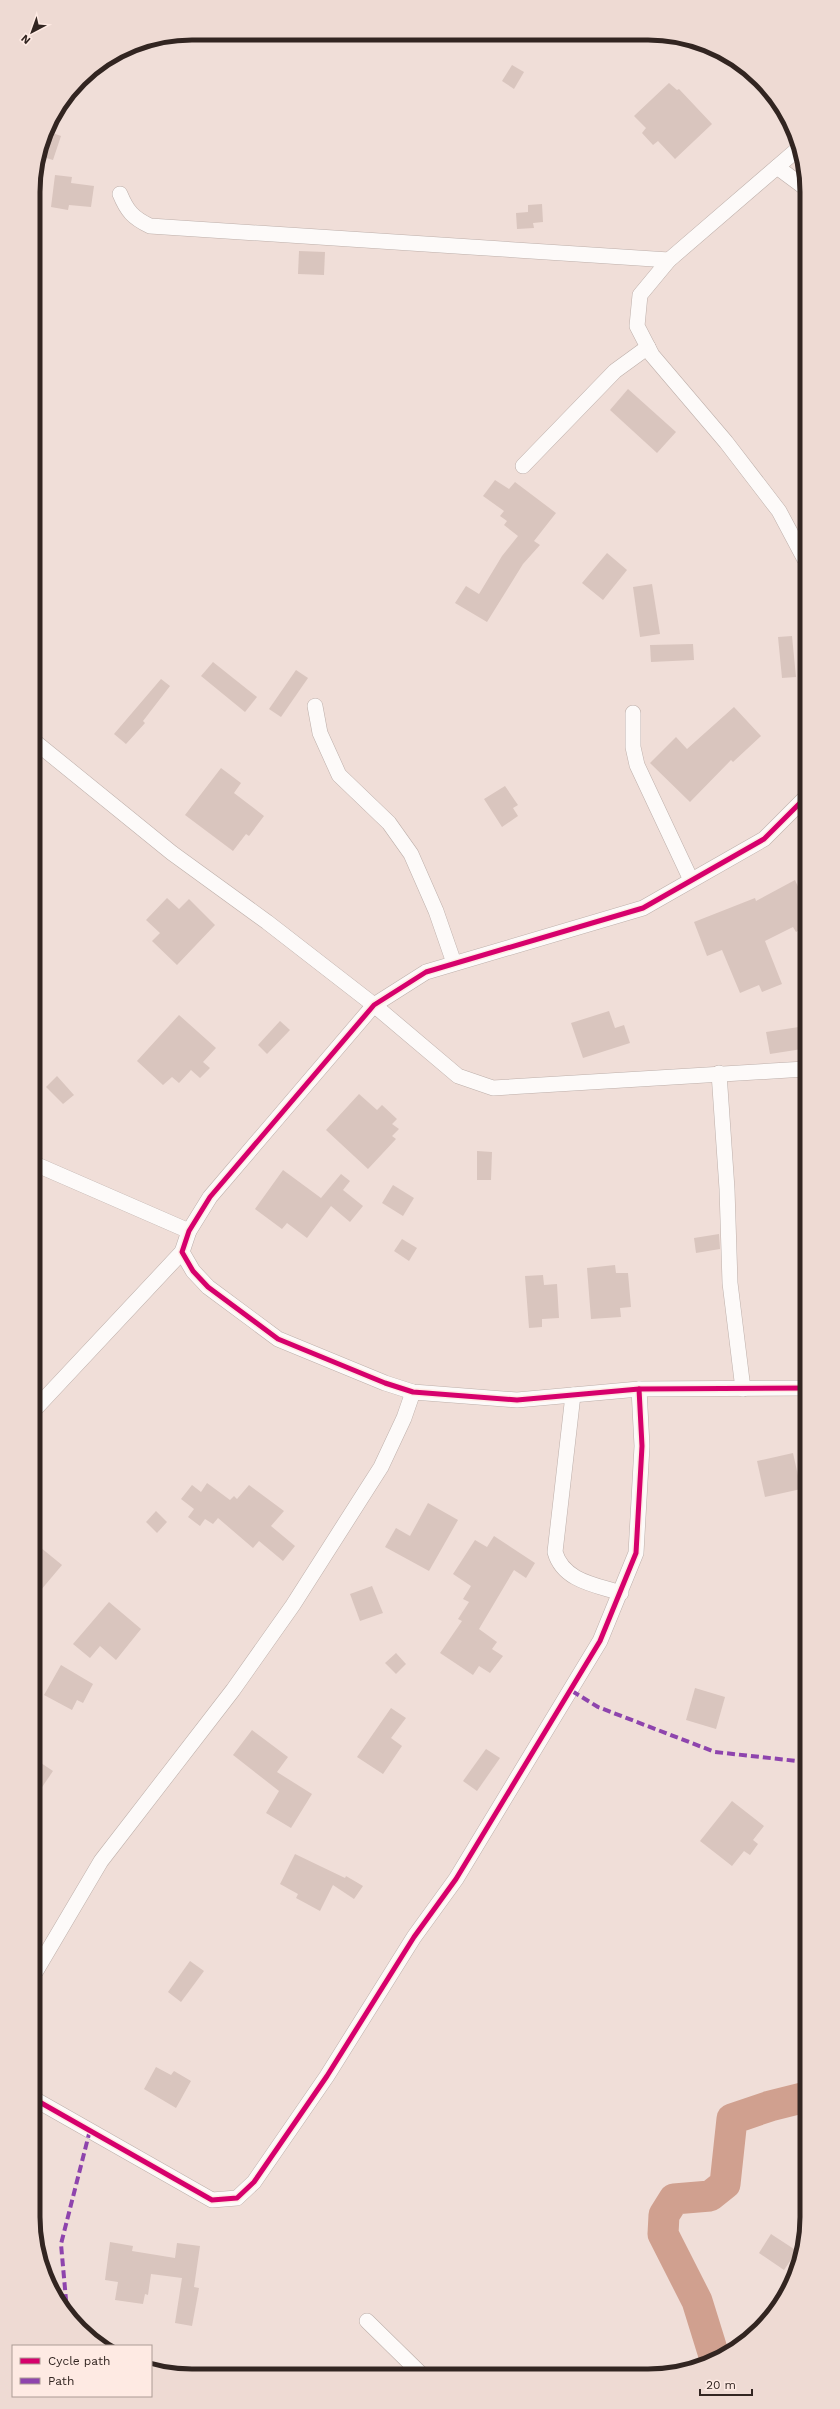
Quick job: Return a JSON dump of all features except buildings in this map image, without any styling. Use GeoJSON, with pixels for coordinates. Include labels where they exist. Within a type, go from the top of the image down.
{"type":"FeatureCollection","features":[{"type":"Feature","properties":{"kind":"street"},"geometry":{"type":"LineString","coordinates":[[795,152],[669,260],[640,295],[637,326],[652,355],[726,442],[779,511],[800,550]]}},
{"type":"Feature","properties":{"kind":"street"},"geometry":{"type":"LineString","coordinates":[[777,167],[800,185]]}},
{"type":"Feature","properties":{"kind":"street"},"geometry":{"type":"LineString","coordinates":[[120,194],[126,209],[134,219],[150,226],[669,260]]}},
{"type":"Feature","properties":{"kind":"street"},"geometry":{"type":"LineString","coordinates":[[523,466],[615,372],[648,347]]}},
{"type":"Feature","properties":{"kind":"street"},"geometry":{"type":"LineString","coordinates":[[315,706],[320,733],[340,775],[389,823],[411,854],[436,911],[454,963]]}},
{"type":"Feature","properties":{"kind":"street"},"geometry":{"type":"LineString","coordinates":[[633,713],[633,747],[637,765],[691,880]]}},
{"type":"Feature","properties":{"kind":"street"},"geometry":{"type":"LineString","coordinates":[[40,746],[172,854],[267,922],[374,1006],[458,1076],[493,1088],[800,1069]]}},
{"type":"Feature","properties":{"kind":"street"},"geometry":{"type":"LineString","coordinates":[[40,1404],[182,1252],[189,1231],[210,1197],[374,1006],[426,972],[643,908],[764,839],[800,803]]}},
{"type":"Feature","properties":{"kind":"street"},"geometry":{"type":"LineString","coordinates":[[719,1073],[727,1189],[730,1283],[743,1389]]}},
{"type":"Feature","properties":{"kind":"street"},"geometry":{"type":"LineString","coordinates":[[40,1166],[189,1231]]}},
{"type":"Feature","properties":{"kind":"street"},"geometry":{"type":"LineString","coordinates":[[182,1252],[192,1271],[208,1287],[278,1339],[378,1380],[413,1392],[517,1400],[639,1389],[800,1388]]}},
{"type":"Feature","properties":{"kind":"street"},"geometry":{"type":"LineString","coordinates":[[40,2102],[212,2200],[237,2198],[254,2182],[327,2076],[414,1937],[456,1879],[590,1660],[600,1641],[621,1593],[636,1553],[639,1529],[642,1446],[639,1389]]}},
{"type":"Feature","properties":{"kind":"street"},"geometry":{"type":"LineString","coordinates":[[40,1964],[101,1862],[234,1690],[293,1605],[381,1467],[404,1418],[413,1392]]}},
{"type":"Feature","properties":{"kind":"street"},"geometry":{"type":"LineString","coordinates":[[573,1395],[555,1552],[558,1561],[575,1579],[621,1593]]}},
{"type":"Feature","properties":{"kind":"street"},"geometry":{"type":"LineString","coordinates":[[367,2320],[416,2369]]}},
{"type":"Feature","properties":{"kind":"waterway"},"geometry":{"type":"LineString","coordinates":[[713,2354],[697,2301],[663,2234],[664,2215],[674,2199],[710,2196],[725,2184],[732,2119],[770,2106],[800,2098]]}},
{"type":"Feature","properties":{"kind":"marked path"},"geometry":{"type":"LineString","coordinates":[[572,1691],[598,1707],[715,1752],[800,1761]]}},
{"type":"Feature","properties":{"kind":"marked path"},"geometry":{"type":"LineString","coordinates":[[66,2301],[61,2244],[90,2130]]}},
{"type":"Feature","properties":{"kind":"cycle path"},"geometry":{"type":"LineString","coordinates":[[800,803],[764,839],[643,908],[426,972],[374,1005],[210,1197],[189,1231],[182,1252],[193,1271],[208,1287],[278,1339],[385,1383],[413,1392],[517,1400],[639,1389],[800,1388]]}},
{"type":"Feature","properties":{"kind":"cycle path"},"geometry":{"type":"LineString","coordinates":[[40,2102],[212,2200],[237,2198],[254,2182],[327,2076],[414,1937],[456,1879],[600,1641],[636,1553],[642,1446],[639,1389]]}}]}
